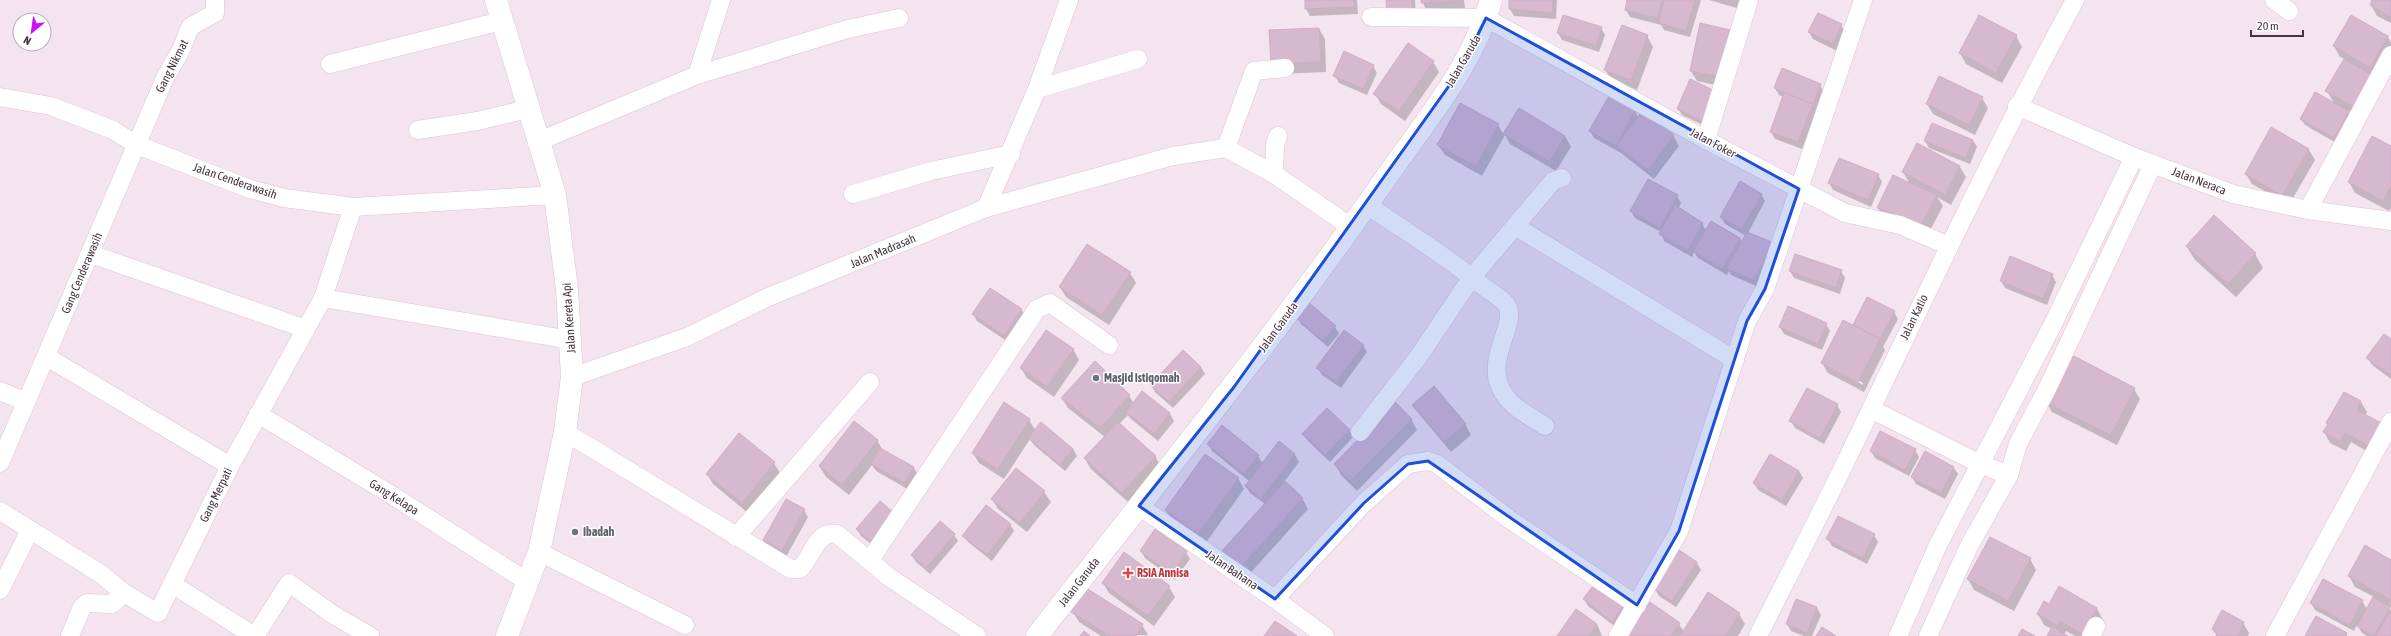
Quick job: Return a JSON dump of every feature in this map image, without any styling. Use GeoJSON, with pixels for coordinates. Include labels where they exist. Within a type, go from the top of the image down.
{"type":"FeatureCollection","features":[{"type":"Feature","properties":{"kind":"street","name":"Gang Nikmat"},"geometry":{"type":"LineString","coordinates":[[135,144],[190,27],[216,13],[215,0]]}},
{"type":"Feature","properties":{"kind":"street","name":"Jalan Kereta Api"},"geometry":{"type":"LineString","coordinates":[[496,0],[554,195],[563,247],[571,340],[572,377],[565,432],[539,552],[507,636]]}},
{"type":"Feature","properties":{"kind":"street"},"geometry":{"type":"LineString","coordinates":[[697,75],[721,0]]}},
{"type":"Feature","properties":{"kind":"street"},"geometry":{"type":"LineString","coordinates":[[1706,140],[1749,0]]}},
{"type":"Feature","properties":{"kind":"street"},"geometry":{"type":"LineString","coordinates":[[1618,636],[1679,531],[1747,321],[1765,289],[1863,0]]}},
{"type":"Feature","properties":{"kind":"street","name":"Jalan Katio"},"geometry":{"type":"LineString","coordinates":[[1758,636],[1871,409],[2017,106],[2075,0]]}},
{"type":"Feature","properties":{"kind":"street"},"geometry":{"type":"LineString","coordinates":[[2274,0],[2289,11]]}},
{"type":"Feature","properties":{"kind":"street"},"geometry":{"type":"LineString","coordinates":[[986,208],[1011,154],[1071,1]]}},
{"type":"Feature","properties":{"kind":"street"},"geometry":{"type":"LineString","coordinates":[[1371,17],[1489,9]]}},
{"type":"Feature","properties":{"kind":"street","name":"Jalan Foker"},"geometry":{"type":"LineString","coordinates":[[1489,9],[1706,140],[1844,213],[1900,225],[1949,246]]}},
{"type":"Feature","properties":{"kind":"street","name":"Jalan Garuda"},"geometry":{"type":"LineString","coordinates":[[1037,636],[1234,387],[1367,205],[1461,69],[1477,40],[1489,9]]}},
{"type":"Feature","properties":{"kind":"street"},"geometry":{"type":"LineString","coordinates":[[537,142],[697,75],[848,29],[899,18]]}},
{"type":"Feature","properties":{"kind":"street"},"geometry":{"type":"LineString","coordinates":[[330,64],[502,21]]}},
{"type":"Feature","properties":{"kind":"street"},"geometry":{"type":"LineString","coordinates":[[2308,210],[2391,55]]}},
{"type":"Feature","properties":{"kind":"street"},"geometry":{"type":"LineString","coordinates":[[1037,89],[1138,59]]}},
{"type":"Feature","properties":{"kind":"street"},"geometry":{"type":"LineString","coordinates":[[1285,68],[1254,71],[1226,148],[1274,174],[1351,227]]}},
{"type":"Feature","properties":{"kind":"street","name":"Jalan Cenderawasih"},"geometry":{"type":"LineString","coordinates":[[0,96],[51,106],[112,130],[135,144],[250,189],[284,198],[353,207],[554,195]]}},
{"type":"Feature","properties":{"kind":"street","name":"Jalan Neraca"},"geometry":{"type":"LineString","coordinates":[[2017,106],[2134,157],[2233,194],[2308,210],[2391,221]]}},
{"type":"Feature","properties":{"kind":"street"},"geometry":{"type":"LineString","coordinates":[[418,130],[477,121],[528,109]]}},
{"type":"Feature","properties":{"kind":"street"},"geometry":{"type":"LineString","coordinates":[[1274,174],[1275,144],[1278,136]]}},
{"type":"Feature","properties":{"kind":"street","name":"Gang Cenderawasih"},"geometry":{"type":"LineString","coordinates":[[0,463],[91,254],[135,144]]}},
{"type":"Feature","properties":{"kind":"street","name":"Jalan Madrasah"},"geometry":{"type":"LineString","coordinates":[[572,377],[687,337],[766,298],[986,208],[1173,156],[1226,148]]}},
{"type":"Feature","properties":{"kind":"street"},"geometry":{"type":"LineString","coordinates":[[853,194],[931,171],[1011,154]]}},
{"type":"Feature","properties":{"kind":"street"},"geometry":{"type":"LineString","coordinates":[[1898,636],[1938,545],[2071,288],[2134,157]]}},
{"type":"Feature","properties":{"kind":"street"},"geometry":{"type":"LineString","coordinates":[[1928,636],[1969,546],[2009,475],[2018,444],[2091,298],[2153,164]]}},
{"type":"Feature","properties":{"kind":"street"},"geometry":{"type":"LineString","coordinates":[[1360,432],[1419,356],[1472,277],[1553,181],[1562,178]]}},
{"type":"Feature","properties":{"kind":"street"},"geometry":{"type":"LineString","coordinates":[[1367,205],[1472,277],[1506,304],[1509,312],[1506,329],[1497,355],[1495,369],[1499,385],[1513,404],[1545,426]]}},
{"type":"Feature","properties":{"kind":"street","name":"Gang Merpati"},"geometry":{"type":"LineString","coordinates":[[0,512],[101,574],[124,593],[158,613],[230,466],[323,298],[353,207]]}},
{"type":"Feature","properties":{"kind":"street"},"geometry":{"type":"LineString","coordinates":[[1515,226],[1735,360]]}},
{"type":"Feature","properties":{"kind":"street"},"geometry":{"type":"LineString","coordinates":[[91,254],[306,329]]}},
{"type":"Feature","properties":{"kind":"street"},"geometry":{"type":"LineString","coordinates":[[2071,288],[2091,298]]}},
{"type":"Feature","properties":{"kind":"street"},"geometry":{"type":"LineString","coordinates":[[323,298],[571,340]]}},
{"type":"Feature","properties":{"kind":"street"},"geometry":{"type":"LineString","coordinates":[[870,560],[1037,309],[1050,303],[1109,345]]}},
{"type":"Feature","properties":{"kind":"street"},"geometry":{"type":"LineString","coordinates":[[47,357],[230,466]]}},
{"type":"Feature","properties":{"kind":"street"},"geometry":{"type":"LineString","coordinates":[[736,537],[870,382]]}},
{"type":"Feature","properties":{"kind":"street"},"geometry":{"type":"LineString","coordinates":[[0,391],[26,402]]}},
{"type":"Feature","properties":{"kind":"street"},"geometry":{"type":"LineString","coordinates":[[1871,409],[1980,464],[2009,475]]}},
{"type":"Feature","properties":{"kind":"street","name":"Gang Kelapa"},"geometry":{"type":"LineString","coordinates":[[258,414],[395,497],[528,582]]}},
{"type":"Feature","properties":{"kind":"street"},"geometry":{"type":"LineString","coordinates":[[2275,636],[2391,422]]}},
{"type":"Feature","properties":{"kind":"street"},"geometry":{"type":"LineString","coordinates":[[565,432],[791,569],[800,569],[823,535],[829,532],[837,534],[889,576],[977,636]]}},
{"type":"Feature","properties":{"kind":"street"},"geometry":{"type":"LineString","coordinates":[[1275,599],[1364,503],[1408,464],[1428,461],[1437,464],[1509,519],[1637,605]]}},
{"type":"Feature","properties":{"kind":"street","name":"Jalan Bahana"},"geometry":{"type":"LineString","coordinates":[[1139,506],[1275,599],[1325,636]]}},
{"type":"Feature","properties":{"kind":"street"},"geometry":{"type":"LineString","coordinates":[[0,590],[30,530]]}},
{"type":"Feature","properties":{"kind":"street"},"geometry":{"type":"LineString","coordinates":[[539,552],[685,625]]}},
{"type":"Feature","properties":{"kind":"street"},"geometry":{"type":"LineString","coordinates":[[172,584],[246,634],[289,583],[332,614],[370,636]]}},
{"type":"Feature","properties":{"kind":"street"},"geometry":{"type":"LineString","coordinates":[[70,636],[82,607],[87,603],[112,604],[124,593]]}},
{"type":"Feature","properties":{"kind":"street"},"geometry":{"type":"LineString","coordinates":[[1909,610],[1936,620]]}},
{"type":"Feature","properties":{"kind":"highlighted area"},"geometry":{"type":"Polygon","coordinates":[[[1486,18],[1799,189],[1765,289],[1747,321],[1679,531],[1637,605],[1428,461],[1408,464],[1364,503],[1275,599],[1139,506],[1234,387],[1461,69],[1486,18]]]}},
{"type":"Feature","properties":{"kind":"building"},"geometry":{"type":"Polygon","coordinates":[[[1305,0],[1354,0],[1355,7],[1305,9],[1305,0]]]}},
{"type":"Feature","properties":{"kind":"building"},"geometry":{"type":"Polygon","coordinates":[[[1386,0],[1412,0],[1413,12],[1387,14],[1386,0]]]}},
{"type":"Feature","properties":{"kind":"building"},"geometry":{"type":"Polygon","coordinates":[[[1421,0],[1461,0],[1462,1],[1421,3],[1421,0]]]}},
{"type":"Feature","properties":{"kind":"building"},"geometry":{"type":"Polygon","coordinates":[[[1509,0],[1553,0],[1552,13],[1509,9],[1509,0]]]}},
{"type":"Feature","properties":{"kind":"building"},"geometry":{"type":"Polygon","coordinates":[[[1627,0],[1662,0],[1657,18],[1625,10],[1627,0]]]}},
{"type":"Feature","properties":{"kind":"building"},"geometry":{"type":"Polygon","coordinates":[[[1664,0],[1695,0],[1686,31],[1659,23],[1664,0]]]}},
{"type":"Feature","properties":{"kind":"building"},"geometry":{"type":"Polygon","coordinates":[[[2372,0],[2391,0],[2391,17],[2370,5],[2372,0]]]}},
{"type":"Feature","properties":{"kind":"building"},"geometry":{"type":"Polygon","coordinates":[[[1818,13],[1842,24],[1833,44],[1808,32],[1818,13]]]}},
{"type":"Feature","properties":{"kind":"building"},"geometry":{"type":"Polygon","coordinates":[[[1563,15],[1602,27],[1596,46],[1557,33],[1563,15]]]}},
{"type":"Feature","properties":{"kind":"building"},"geometry":{"type":"Polygon","coordinates":[[[1979,15],[2017,35],[1996,73],[1959,53],[1979,15]]]}},
{"type":"Feature","properties":{"kind":"building"},"geometry":{"type":"Polygon","coordinates":[[[2351,15],[2388,36],[2370,68],[2333,46],[2351,15]]]}},
{"type":"Feature","properties":{"kind":"building"},"geometry":{"type":"Polygon","coordinates":[[[1700,23],[1730,30],[1719,77],[1690,71],[1700,23]]]}},
{"type":"Feature","properties":{"kind":"building"},"geometry":{"type":"Polygon","coordinates":[[[1622,25],[1648,35],[1631,80],[1604,70],[1622,25]]]}},
{"type":"Feature","properties":{"kind":"building"},"geometry":{"type":"Polygon","coordinates":[[[1319,28],[1321,62],[1271,64],[1269,30],[1319,28]]]}},
{"type":"Feature","properties":{"kind":"building"},"geometry":{"type":"Polygon","coordinates":[[[1408,43],[1434,61],[1399,111],[1373,94],[1408,43]]]}},
{"type":"Feature","properties":{"kind":"building"},"geometry":{"type":"Polygon","coordinates":[[[1344,51],[1374,65],[1363,89],[1333,76],[1344,51]]]}},
{"type":"Feature","properties":{"kind":"building"},"geometry":{"type":"Polygon","coordinates":[[[2344,59],[2376,77],[2358,109],[2325,91],[2344,59]]]}},
{"type":"Feature","properties":{"kind":"building"},"geometry":{"type":"Polygon","coordinates":[[[1782,68],[1821,84],[1813,104],[1774,88],[1782,68]]]}},
{"type":"Feature","properties":{"kind":"building"},"geometry":{"type":"Polygon","coordinates":[[[1939,76],[1983,97],[1969,125],[1926,104],[1939,76]]]}},
{"type":"Feature","properties":{"kind":"building"},"geometry":{"type":"Polygon","coordinates":[[[1690,79],[1719,93],[1705,122],[1677,109],[1690,79]]]}},
{"type":"Feature","properties":{"kind":"building"},"geometry":{"type":"Polygon","coordinates":[[[2315,92],[2349,111],[2334,138],[2300,119],[2315,92]]]}},
{"type":"Feature","properties":{"kind":"building"},"geometry":{"type":"Polygon","coordinates":[[[1784,93],[1813,104],[1798,142],[1770,132],[1784,93]]]}},
{"type":"Feature","properties":{"kind":"building"},"geometry":{"type":"Polygon","coordinates":[[[1609,96],[1635,110],[1616,146],[1589,131],[1609,96]]]}},
{"type":"Feature","properties":{"kind":"building"},"geometry":{"type":"Polygon","coordinates":[[[1460,103],[1499,124],[1476,166],[1437,145],[1460,103]]]}},
{"type":"Feature","properties":{"kind":"building"},"geometry":{"type":"Polygon","coordinates":[[[1519,108],[1565,136],[1550,162],[1503,134],[1519,108]]]}},
{"type":"Feature","properties":{"kind":"building"},"geometry":{"type":"Polygon","coordinates":[[[1642,111],[1674,135],[1648,170],[1616,146],[1642,111]]]}},
{"type":"Feature","properties":{"kind":"building"},"geometry":{"type":"Polygon","coordinates":[[[1932,123],[1973,140],[1966,158],[1924,141],[1932,123]]]}},
{"type":"Feature","properties":{"kind":"building"},"geometry":{"type":"Polygon","coordinates":[[[2271,127],[2309,149],[2282,196],[2245,174],[2271,127]]]}},
{"type":"Feature","properties":{"kind":"building"},"geometry":{"type":"Polygon","coordinates":[[[2372,136],[2391,146],[2391,186],[2383,201],[2348,182],[2372,136]]]}},
{"type":"Feature","properties":{"kind":"building"},"geometry":{"type":"Polygon","coordinates":[[[1917,143],[1960,166],[1945,195],[1902,172],[1917,143]]]}},
{"type":"Feature","properties":{"kind":"building"},"geometry":{"type":"Polygon","coordinates":[[[1839,158],[1879,174],[1868,200],[1828,183],[1839,158]]]}},
{"type":"Feature","properties":{"kind":"building"},"geometry":{"type":"Polygon","coordinates":[[[1893,175],[1937,195],[1922,224],[1877,208],[1893,175]]]}},
{"type":"Feature","properties":{"kind":"building"},"geometry":{"type":"Polygon","coordinates":[[[1648,179],[1678,195],[1660,228],[1630,211],[1648,179]]]}},
{"type":"Feature","properties":{"kind":"building"},"geometry":{"type":"Polygon","coordinates":[[[1740,181],[1762,194],[1742,229],[1720,217],[1740,181]]]}},
{"type":"Feature","properties":{"kind":"building"},"geometry":{"type":"Polygon","coordinates":[[[1675,205],[1703,223],[1688,251],[1659,234],[1675,205]]]}},
{"type":"Feature","properties":{"kind":"building"},"geometry":{"type":"Polygon","coordinates":[[[2214,215],[2256,253],[2228,284],[2186,246],[2214,215]]]}},
{"type":"Feature","properties":{"kind":"building"},"geometry":{"type":"Polygon","coordinates":[[[1711,221],[1740,238],[1722,269],[1693,251],[1711,221]]]}},
{"type":"Feature","properties":{"kind":"building"},"geometry":{"type":"Polygon","coordinates":[[[1747,232],[1774,243],[1754,280],[1726,269],[1747,232]]]}},
{"type":"Feature","properties":{"kind":"building"},"geometry":{"type":"Polygon","coordinates":[[[1087,244],[1131,272],[1102,315],[1059,287],[1087,244]]]}},
{"type":"Feature","properties":{"kind":"building"},"geometry":{"type":"Polygon","coordinates":[[[1795,254],[1842,270],[1836,288],[1789,271],[1795,254]]]}},
{"type":"Feature","properties":{"kind":"building"},"geometry":{"type":"Polygon","coordinates":[[[2010,256],[2053,274],[2043,299],[2000,281],[2010,256]]]}},
{"type":"Feature","properties":{"kind":"building"},"geometry":{"type":"Polygon","coordinates":[[[990,288],[1022,309],[1004,336],[972,314],[990,288]]]}},
{"type":"Feature","properties":{"kind":"building"},"geometry":{"type":"Polygon","coordinates":[[[1867,297],[1895,311],[1880,339],[1853,325],[1867,297]]]}},
{"type":"Feature","properties":{"kind":"building"},"geometry":{"type":"Polygon","coordinates":[[[1308,302],[1336,326],[1323,341],[1295,317],[1308,302]]]}},
{"type":"Feature","properties":{"kind":"building"},"geometry":{"type":"Polygon","coordinates":[[[1788,306],[1827,323],[1818,344],[1779,327],[1788,306]]]}},
{"type":"Feature","properties":{"kind":"building"},"geometry":{"type":"Polygon","coordinates":[[[1843,320],[1880,339],[1858,382],[1821,363],[1843,320]]]}},
{"type":"Feature","properties":{"kind":"building"},"geometry":{"type":"Polygon","coordinates":[[[1046,330],[1074,349],[1047,387],[1020,368],[1046,330]]]}},
{"type":"Feature","properties":{"kind":"building"},"geometry":{"type":"Polygon","coordinates":[[[1344,330],[1364,345],[1336,382],[1316,368],[1344,330]]]}},
{"type":"Feature","properties":{"kind":"building"},"geometry":{"type":"Polygon","coordinates":[[[2384,334],[2391,339],[2391,375],[2366,358],[2384,334]]]}},
{"type":"Feature","properties":{"kind":"building"},"geometry":{"type":"Polygon","coordinates":[[[1183,350],[1201,367],[1169,402],[1150,385],[1183,350]]]}},
{"type":"Feature","properties":{"kind":"building"},"geometry":{"type":"Polygon","coordinates":[[[2070,354],[2135,388],[2111,435],[2045,402],[2070,354]]]}},
{"type":"Feature","properties":{"kind":"building","name":"Masjid Istiqomah"},"geometry":{"type":"Polygon","coordinates":[[[1095,361],[1130,395],[1100,428],[1061,398],[1095,361]]]}},
{"type":"Feature","properties":{"kind":"building"},"geometry":{"type":"Polygon","coordinates":[[[1434,386],[1466,424],[1444,442],[1412,405],[1434,386]]]}},
{"type":"Feature","properties":{"kind":"building"},"geometry":{"type":"Polygon","coordinates":[[[1807,388],[1838,404],[1820,438],[1789,421],[1807,388]]]}},
{"type":"Feature","properties":{"kind":"building"},"geometry":{"type":"Polygon","coordinates":[[[1142,391],[1170,413],[1154,434],[1126,412],[1142,391]]]}},
{"type":"Feature","properties":{"kind":"building"},"geometry":{"type":"Polygon","coordinates":[[[2344,392],[2361,401],[2357,410],[2383,424],[2371,447],[2345,433],[2340,441],[2323,432],[2328,424],[2326,423],[2344,392]]]}},
{"type":"Feature","properties":{"kind":"building"},"geometry":{"type":"Polygon","coordinates":[[[1004,402],[1030,419],[998,469],[972,453],[1004,402]]]}},
{"type":"Feature","properties":{"kind":"building"},"geometry":{"type":"Polygon","coordinates":[[[1395,402],[1412,419],[1350,481],[1334,464],[1395,402]]]}},
{"type":"Feature","properties":{"kind":"building"},"geometry":{"type":"Polygon","coordinates":[[[1327,408],[1350,430],[1325,455],[1302,434],[1327,408]]]}},
{"type":"Feature","properties":{"kind":"building"},"geometry":{"type":"Polygon","coordinates":[[[854,421],[878,440],[842,485],[819,466],[854,421]]]}},
{"type":"Feature","properties":{"kind":"building"},"geometry":{"type":"Polygon","coordinates":[[[1041,422],[1073,449],[1060,465],[1028,438],[1041,422]]]}},
{"type":"Feature","properties":{"kind":"building"},"geometry":{"type":"Polygon","coordinates":[[[1118,422],[1156,456],[1122,493],[1084,458],[1118,422]]]}},
{"type":"Feature","properties":{"kind":"building"},"geometry":{"type":"Polygon","coordinates":[[[1222,425],[1259,455],[1244,474],[1207,444],[1222,425]]]}},
{"type":"Feature","properties":{"kind":"building"},"geometry":{"type":"Polygon","coordinates":[[[1880,431],[1916,449],[1905,470],[1870,451],[1880,431]]]}},
{"type":"Feature","properties":{"kind":"building"},"geometry":{"type":"Polygon","coordinates":[[[739,433],[775,462],[742,503],[706,474],[739,433]]]}},
{"type":"Feature","properties":{"kind":"building"},"geometry":{"type":"Polygon","coordinates":[[[1279,441],[1295,454],[1261,499],[1245,486],[1279,441]]]}},
{"type":"Feature","properties":{"kind":"building"},"geometry":{"type":"Polygon","coordinates":[[[880,448],[914,467],[905,483],[871,464],[880,448]]]}},
{"type":"Feature","properties":{"kind":"building"},"geometry":{"type":"Polygon","coordinates":[[[1925,451],[1954,467],[1941,493],[1911,477],[1925,451]]]}},
{"type":"Feature","properties":{"kind":"building"},"geometry":{"type":"Polygon","coordinates":[[[1205,454],[1239,478],[1198,534],[1165,510],[1205,454]]]}},
{"type":"Feature","properties":{"kind":"building"},"geometry":{"type":"Polygon","coordinates":[[[1770,454],[1799,471],[1782,500],[1753,483],[1770,454]]]}},
{"type":"Feature","properties":{"kind":"building"},"geometry":{"type":"Polygon","coordinates":[[[1016,468],[1045,491],[1020,523],[991,499],[1016,468]]]}},
{"type":"Feature","properties":{"kind":"building"},"geometry":{"type":"Polygon","coordinates":[[[1285,481],[1303,498],[1240,568],[1221,552],[1285,481]]]}},
{"type":"Feature","properties":{"kind":"building"},"geometry":{"type":"Polygon","coordinates":[[[786,499],[805,509],[782,551],[763,540],[786,499]]]}},
{"type":"Feature","properties":{"kind":"building"},"geometry":{"type":"Polygon","coordinates":[[[880,501],[894,513],[870,541],[856,529],[880,501]]]}},
{"type":"Feature","properties":{"kind":"building"},"geometry":{"type":"Polygon","coordinates":[[[986,505],[1011,524],[987,555],[962,536],[986,505]]]}},
{"type":"Feature","properties":{"kind":"building"},"geometry":{"type":"Polygon","coordinates":[[[1838,516],[1875,534],[1863,558],[1826,539],[1838,516]]]}},
{"type":"Feature","properties":{"kind":"building"},"geometry":{"type":"Polygon","coordinates":[[[940,521],[955,534],[926,568],[911,555],[940,521]]]}},
{"type":"Feature","properties":{"kind":"building"},"geometry":{"type":"Polygon","coordinates":[[[1155,529],[1187,551],[1171,574],[1140,551],[1155,529]]]}},
{"type":"Feature","properties":{"kind":"building"},"geometry":{"type":"Polygon","coordinates":[[[1990,537],[2031,558],[2008,601],[1967,579],[1990,537]]]}},
{"type":"Feature","properties":{"kind":"building"},"geometry":{"type":"Polygon","coordinates":[[[2365,545],[2391,560],[2391,600],[2348,576],[2365,545]]]}},
{"type":"Feature","properties":{"kind":"building"},"geometry":{"type":"Polygon","coordinates":[[[1679,550],[1697,562],[1672,601],[1654,589],[1679,550]]]}},
{"type":"Feature","properties":{"kind":"building"},"geometry":{"type":"Polygon","coordinates":[[[1124,552],[1170,586],[1148,616],[1102,583],[1124,552]]]}},
{"type":"Feature","properties":{"kind":"building"},"geometry":{"type":"Polygon","coordinates":[[[2323,579],[2363,600],[2350,625],[2310,603],[2323,579]]]}},
{"type":"Feature","properties":{"kind":"building"},"geometry":{"type":"Polygon","coordinates":[[[1596,582],[1625,604],[1612,622],[1583,599],[1596,582]]]}},
{"type":"Feature","properties":{"kind":"building"},"geometry":{"type":"Polygon","coordinates":[[[2059,586],[2097,608],[2082,634],[2060,621],[2058,626],[2037,614],[2044,601],[2049,604],[2059,586]]]}},
{"type":"Feature","properties":{"kind":"building"},"geometry":{"type":"Polygon","coordinates":[[[1086,588],[1143,624],[1136,636],[1110,636],[1071,612],[1086,588]]]}},
{"type":"Feature","properties":{"kind":"building"},"geometry":{"type":"Polygon","coordinates":[[[1708,592],[1740,613],[1725,636],[1680,636],[1708,592]]]}},
{"type":"Feature","properties":{"kind":"building"},"geometry":{"type":"Polygon","coordinates":[[[2373,597],[2390,607],[2374,636],[2357,626],[2373,597]]]}},
{"type":"Feature","properties":{"kind":"building"},"geometry":{"type":"Polygon","coordinates":[[[1796,599],[1817,607],[1807,633],[1786,624],[1796,599]]]}},
{"type":"Feature","properties":{"kind":"building"},"geometry":{"type":"Polygon","coordinates":[[[1650,602],[1680,623],[1671,636],[1626,636],[1650,602]]]}},
{"type":"Feature","properties":{"kind":"building"},"geometry":{"type":"Polygon","coordinates":[[[1576,609],[1597,624],[1589,636],[1557,636],[1576,609]]]}},
{"type":"Feature","properties":{"kind":"building"},"geometry":{"type":"Polygon","coordinates":[[[2222,610],[2244,622],[2238,636],[2216,636],[2217,633],[2212,629],[2222,610]]]}},
{"type":"Feature","properties":{"kind":"building"},"geometry":{"type":"Polygon","coordinates":[[[2389,613],[2391,615],[2391,636],[2376,636],[2389,613]]]}},
{"type":"Feature","properties":{"kind":"building"},"geometry":{"type":"Polygon","coordinates":[[[2316,616],[2347,633],[2346,636],[2305,636],[2316,616]]]}},
{"type":"Feature","properties":{"kind":"building"},"geometry":{"type":"Polygon","coordinates":[[[1275,621],[1297,636],[1264,636],[1275,621]]]}},
{"type":"Feature","properties":{"kind":"building"},"geometry":{"type":"Polygon","coordinates":[[[1822,627],[1836,636],[1816,636],[1822,627]]]}},
{"type":"Feature","properties":{"kind":"building"},"geometry":{"type":"Polygon","coordinates":[[[2052,627],[2068,636],[2047,636],[2052,627]]]}},
{"type":"Feature","properties":{"kind":"building"},"geometry":{"type":"Polygon","coordinates":[[[2022,629],[2035,636],[2018,636],[2022,629]]]}},
{"type":"Feature","properties":{"kind":"building"},"geometry":{"type":"Polygon","coordinates":[[[1084,631],[1090,636],[1080,636],[1084,631]]]}},
{"type":"Feature","properties":{"kind":"place","name":"Masjid Istiqomah"},"geometry":{"type":"Point","coordinates":[1096,378]}},
{"type":"Feature","properties":{"kind":"place","name":"Ibadah"},"geometry":{"type":"Point","coordinates":[575,532]}},
{"type":"Feature","properties":{"kind":"place","name":"RSIA Annisa"},"geometry":{"type":"Point","coordinates":[1128,573]}}]}
